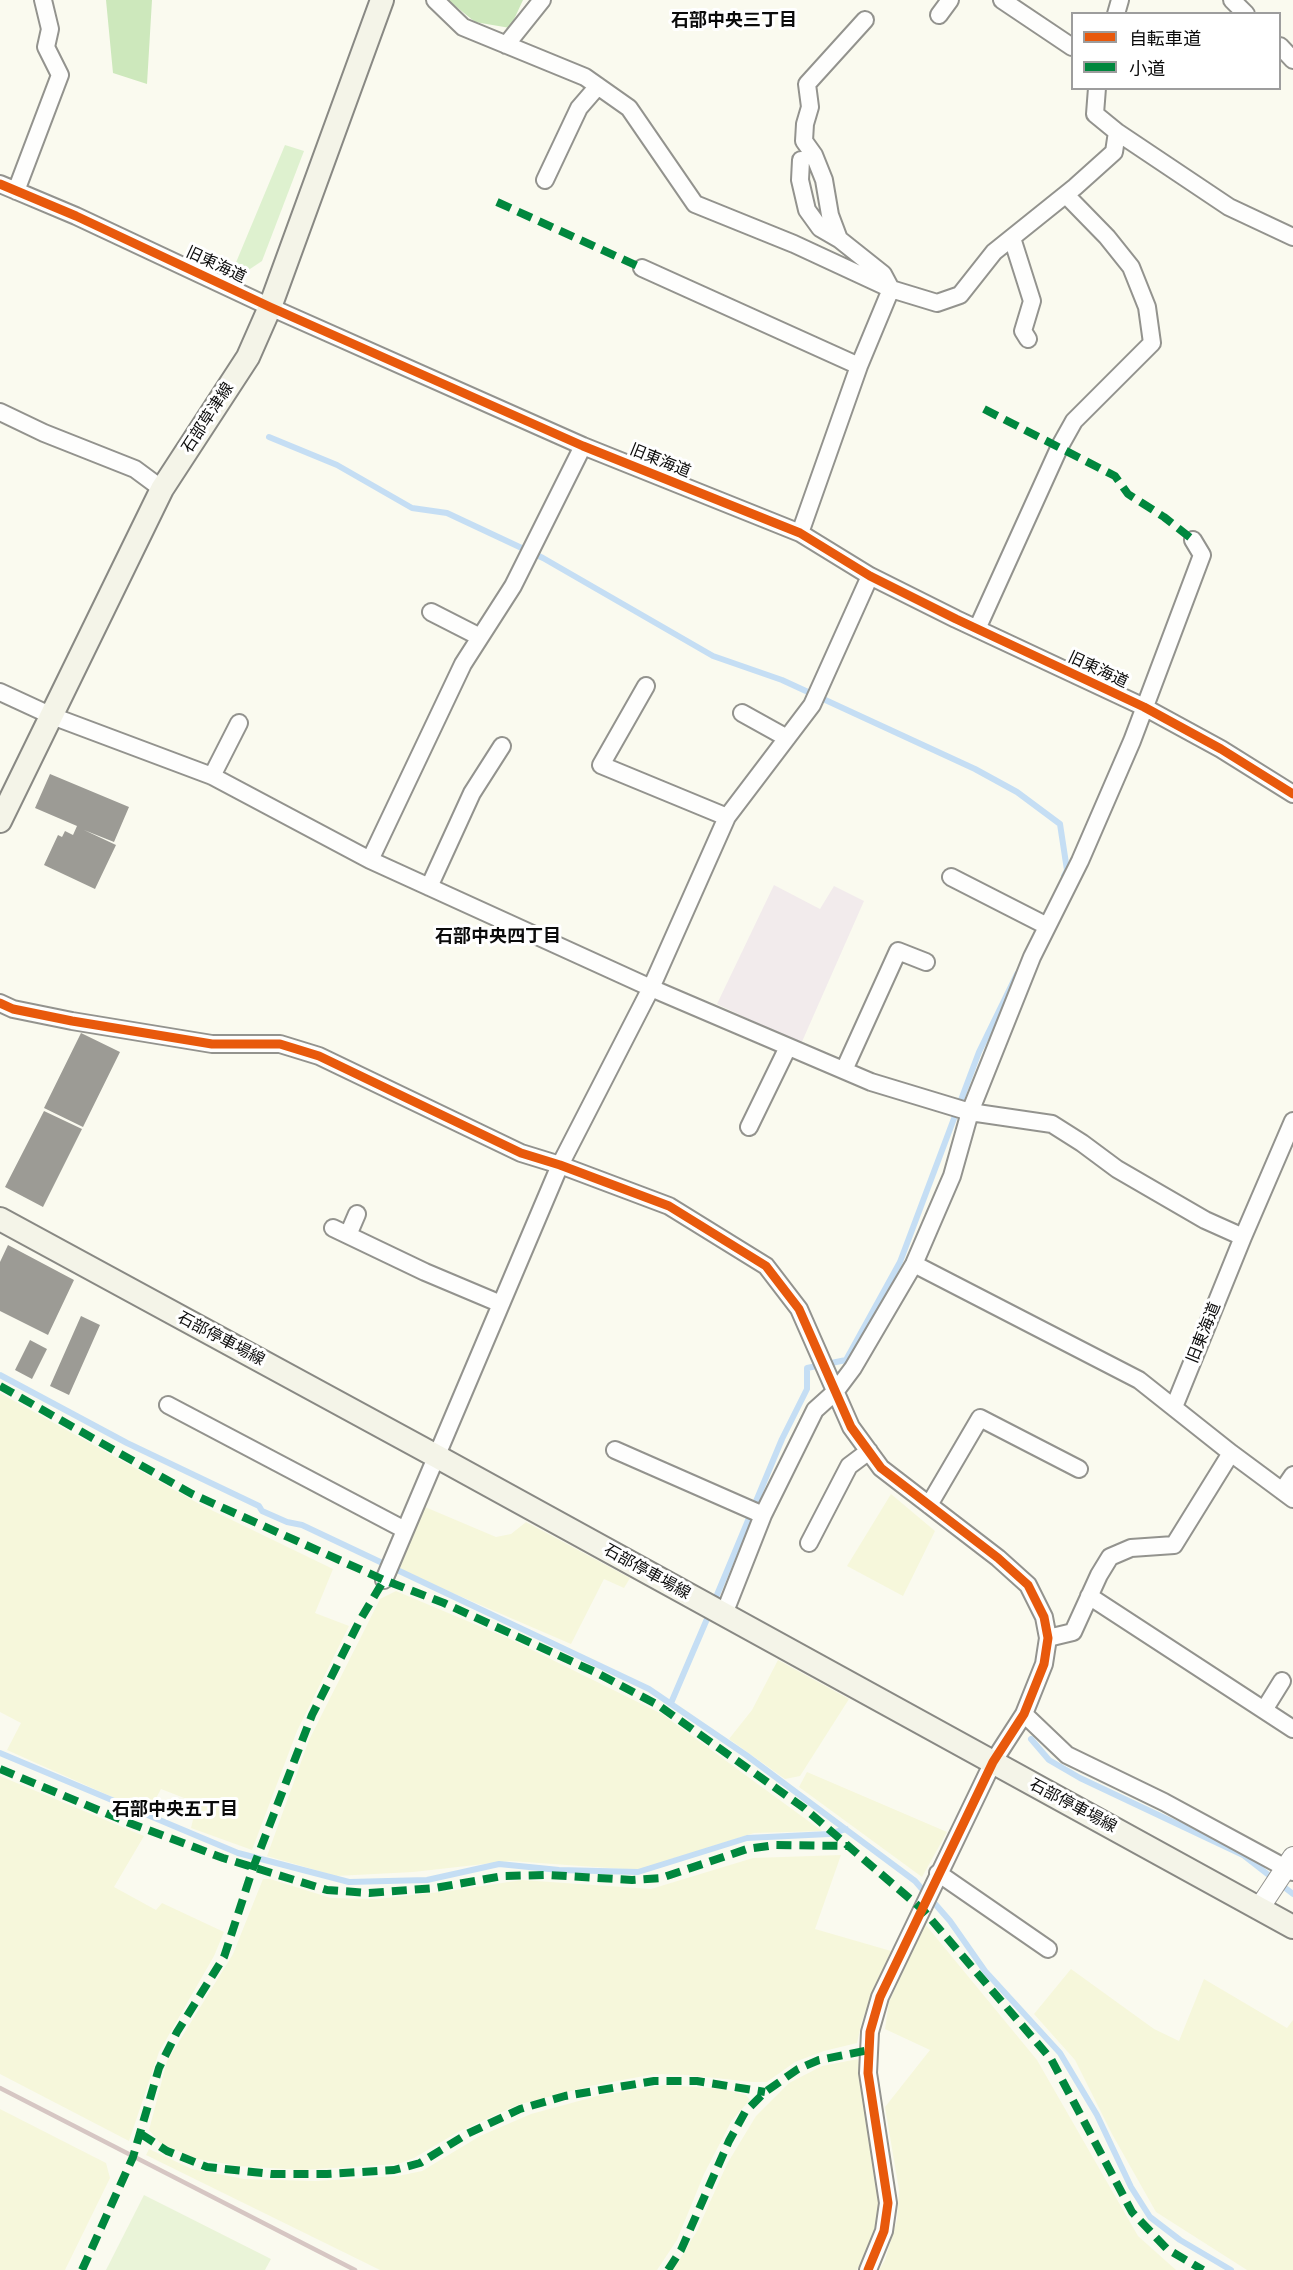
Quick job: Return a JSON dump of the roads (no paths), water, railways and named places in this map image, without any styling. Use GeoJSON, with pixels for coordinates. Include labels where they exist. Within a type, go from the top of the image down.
{"type":"FeatureCollection","features":[{"type":"Feature","properties":{"kind":"main road","name":"石部草津線"},"geometry":{"type":"LineString","coordinates":[[0,821],[162,489],[248,357],[270,307],[382,0]]}},
{"type":"Feature","properties":{"kind":"main road","name":"石部停車場線"},"geometry":{"type":"LineString","coordinates":[[0,1219],[1293,1927]]}},
{"type":"Feature","properties":{"kind":"street"},"geometry":{"type":"LineString","coordinates":[[8,187],[60,75],[46,47],[50,29],[43,0]]}},
{"type":"Feature","properties":{"kind":"street"},"geometry":{"type":"LineString","coordinates":[[435,0],[463,27],[585,77],[629,108],[695,204],[794,244],[891,289],[937,303],[960,295],[994,252],[1066,195],[1114,152],[1117,132]]}},
{"type":"Feature","properties":{"kind":"street"},"geometry":{"type":"LineString","coordinates":[[506,45],[542,0]]}},
{"type":"Feature","properties":{"kind":"street"},"geometry":{"type":"LineString","coordinates":[[939,15],[951,0]]}},
{"type":"Feature","properties":{"kind":"street"},"geometry":{"type":"LineString","coordinates":[[1002,0],[1071,46]]}},
{"type":"Feature","properties":{"kind":"street"},"geometry":{"type":"LineString","coordinates":[[1232,0],[1244,12]]}},
{"type":"Feature","properties":{"kind":"street"},"geometry":{"type":"LineString","coordinates":[[839,239],[830,215],[824,180],[814,155],[804,141],[805,124],[810,107],[807,84],[865,20]]}},
{"type":"Feature","properties":{"kind":"street"},"geometry":{"type":"LineString","coordinates":[[1281,47],[1293,60]]}},
{"type":"Feature","properties":{"kind":"street"},"geometry":{"type":"LineString","coordinates":[[545,180],[579,108],[598,86]]}},
{"type":"Feature","properties":{"kind":"street"},"geometry":{"type":"LineString","coordinates":[[1097,90],[1095,114],[1117,132],[1229,207],[1293,237]]}},
{"type":"Feature","properties":{"kind":"street"},"geometry":{"type":"LineString","coordinates":[[801,160],[800,180],[807,210],[820,228],[839,239],[883,274],[891,289]]}},
{"type":"Feature","properties":{"kind":"street","name":"旧東海道"},"geometry":{"type":"LineString","coordinates":[[8,187],[76,216],[270,307],[583,446],[800,533],[870,576],[1144,707],[1293,794]]}},
{"type":"Feature","properties":{"kind":"street"},"geometry":{"type":"LineString","coordinates":[[977,629],[1060,446],[1074,421],[1152,343],[1148,307],[1131,267],[1107,237],[1066,195]]}},
{"type":"Feature","properties":{"kind":"street"},"geometry":{"type":"LineString","coordinates":[[1012,238],[1032,301],[1023,331],[1028,339]]}},
{"type":"Feature","properties":{"kind":"street"},"geometry":{"type":"LineString","coordinates":[[642,268],[859,366]]}},
{"type":"Feature","properties":{"kind":"street"},"geometry":{"type":"LineString","coordinates":[[800,533],[859,366],[891,289]]}},
{"type":"Feature","properties":{"kind":"street"},"geometry":{"type":"LineString","coordinates":[[0,412],[44,433],[135,468],[162,489]]}},
{"type":"Feature","properties":{"kind":"street"},"geometry":{"type":"LineString","coordinates":[[370,860],[462,664],[513,586],[583,446]]}},
{"type":"Feature","properties":{"kind":"street"},"geometry":{"type":"LineString","coordinates":[[724,1614],[763,1515],[815,1410],[835,1392],[853,1368],[915,1264],[952,1176],[970,1112],[1032,957],[1080,861],[1132,741],[1202,555],[1193,540]]}},
{"type":"Feature","properties":{"kind":"street"},"geometry":{"type":"LineString","coordinates":[[384,1580],[560,1165],[651,988],[728,817],[812,705],[870,576]]}},
{"type":"Feature","properties":{"kind":"street"},"geometry":{"type":"LineString","coordinates":[[431,612],[480,637]]}},
{"type":"Feature","properties":{"kind":"street"},"geometry":{"type":"LineString","coordinates":[[646,686],[601,765],[728,817]]}},
{"type":"Feature","properties":{"kind":"street"},"geometry":{"type":"LineString","coordinates":[[0,692],[52,716],[212,776],[370,860],[651,988],[844,1071],[871,1082],[970,1112],[1052,1124],[1117,1169],[1205,1220],[1243,1237]]}},
{"type":"Feature","properties":{"kind":"street"},"geometry":{"type":"LineString","coordinates":[[742,713],[787,738]]}},
{"type":"Feature","properties":{"kind":"street"},"geometry":{"type":"LineString","coordinates":[[212,776],[239,723]]}},
{"type":"Feature","properties":{"kind":"street"},"geometry":{"type":"LineString","coordinates":[[429,887],[472,793],[502,746]]}},
{"type":"Feature","properties":{"kind":"street"},"geometry":{"type":"LineString","coordinates":[[951,877],[1047,926]]}},
{"type":"Feature","properties":{"kind":"street"},"geometry":{"type":"LineString","coordinates":[[844,1071],[898,951],[926,962]]}},
{"type":"Feature","properties":{"kind":"street"},"geometry":{"type":"LineString","coordinates":[[0,1003],[13,1009],[72,1021],[212,1044],[280,1044],[319,1056],[521,1153],[560,1165],[669,1206],[766,1266],[799,1309],[851,1427],[881,1468],[998,1558],[1028,1585],[1044,1617],[1048,1638],[1044,1664],[1024,1714],[993,1762],[938,1873],[923,1910],[880,1997],[870,2032],[868,2073],[888,2203],[884,2231],[868,2270]]}},
{"type":"Feature","properties":{"kind":"street"},"geometry":{"type":"LineString","coordinates":[[749,1127],[788,1047]]}},
{"type":"Feature","properties":{"kind":"street","name":"旧東海道"},"geometry":{"type":"LineString","coordinates":[[1174,1407],[1293,1121]]}},
{"type":"Feature","properties":{"kind":"street"},"geometry":{"type":"LineString","coordinates":[[348,1235],[357,1214]]}},
{"type":"Feature","properties":{"kind":"street"},"geometry":{"type":"LineString","coordinates":[[333,1228],[425,1272],[501,1304]]}},
{"type":"Feature","properties":{"kind":"street"},"geometry":{"type":"LineString","coordinates":[[915,1264],[1139,1380],[1287,1495],[1293,1475]]}},
{"type":"Feature","properties":{"kind":"street"},"geometry":{"type":"LineString","coordinates":[[168,1405],[405,1530]]}},
{"type":"Feature","properties":{"kind":"street"},"geometry":{"type":"LineString","coordinates":[[929,1505],[980,1418],[1079,1469]]}},
{"type":"Feature","properties":{"kind":"street"},"geometry":{"type":"LineString","coordinates":[[615,1450],[763,1515]]}},
{"type":"Feature","properties":{"kind":"street"},"geometry":{"type":"LineString","coordinates":[[809,1543],[849,1466],[869,1451]]}},
{"type":"Feature","properties":{"kind":"street"},"geometry":{"type":"LineString","coordinates":[[1048,1638],[1073,1632],[1110,1557],[1131,1548],[1174,1545],[1231,1453]]}},
{"type":"Feature","properties":{"kind":"street"},"geometry":{"type":"LineString","coordinates":[[1089,1596],[1293,1729]]}},
{"type":"Feature","properties":{"kind":"street"},"geometry":{"type":"LineString","coordinates":[[1264,1710],[1282,1681]]}},
{"type":"Feature","properties":{"kind":"street"},"geometry":{"type":"LineString","coordinates":[[1024,1714],[1067,1755],[1291,1866],[1260,1907]]}},
{"type":"Feature","properties":{"kind":"street"},"geometry":{"type":"LineString","coordinates":[[938,1873],[1048,1948]]}},
{"type":"Feature","properties":{"kind":"waterway"},"geometry":{"type":"LineString","coordinates":[[269,437],[337,465],[412,508],[447,513],[543,558],[713,656],[782,680],[975,769],[1017,792],[1060,824],[1067,870],[1064,876]]}},
{"type":"Feature","properties":{"kind":"waterway"},"geometry":{"type":"LineString","coordinates":[[714,1602],[782,1439],[807,1389],[807,1368],[846,1360],[900,1262],[979,1052],[1017,974]]}},
{"type":"Feature","properties":{"kind":"waterway"},"geometry":{"type":"LineString","coordinates":[[0,1375],[127,1443],[259,1506],[262,1511],[287,1522],[302,1525],[649,1689],[746,1755],[915,1881],[950,1921],[985,1971],[1060,2053],[1097,2115],[1131,2187],[1150,2217],[1180,2240],[1231,2270]]}},
{"type":"Feature","properties":{"kind":"waterway"},"geometry":{"type":"LineString","coordinates":[[671,1703],[710,1612]]}},
{"type":"Feature","properties":{"kind":"waterway"},"geometry":{"type":"LineString","coordinates":[[1031,1739],[1049,1760],[1080,1778],[1243,1855],[1293,1894]]}},
{"type":"Feature","properties":{"kind":"waterway"},"geometry":{"type":"LineString","coordinates":[[0,1753],[238,1853],[349,1882],[427,1880],[499,1864],[559,1870],[638,1872],[747,1838],[829,1834],[846,1829]]}},
{"type":"Feature","properties":{"kind":"railway"},"geometry":{"type":"LineString","coordinates":[[0,2088],[355,2270]]}},
{"type":"Feature","properties":{"kind":"district","name":"石部中央三丁目"},"geometry":{"type":"Point","coordinates":[734,21]}},
{"type":"Feature","properties":{"kind":"district","name":"石部中央四丁目"},"geometry":{"type":"Point","coordinates":[498,937]}},
{"type":"Feature","properties":{"kind":"district","name":"石部中央五丁目"},"geometry":{"type":"Point","coordinates":[175,1810]}}]}
